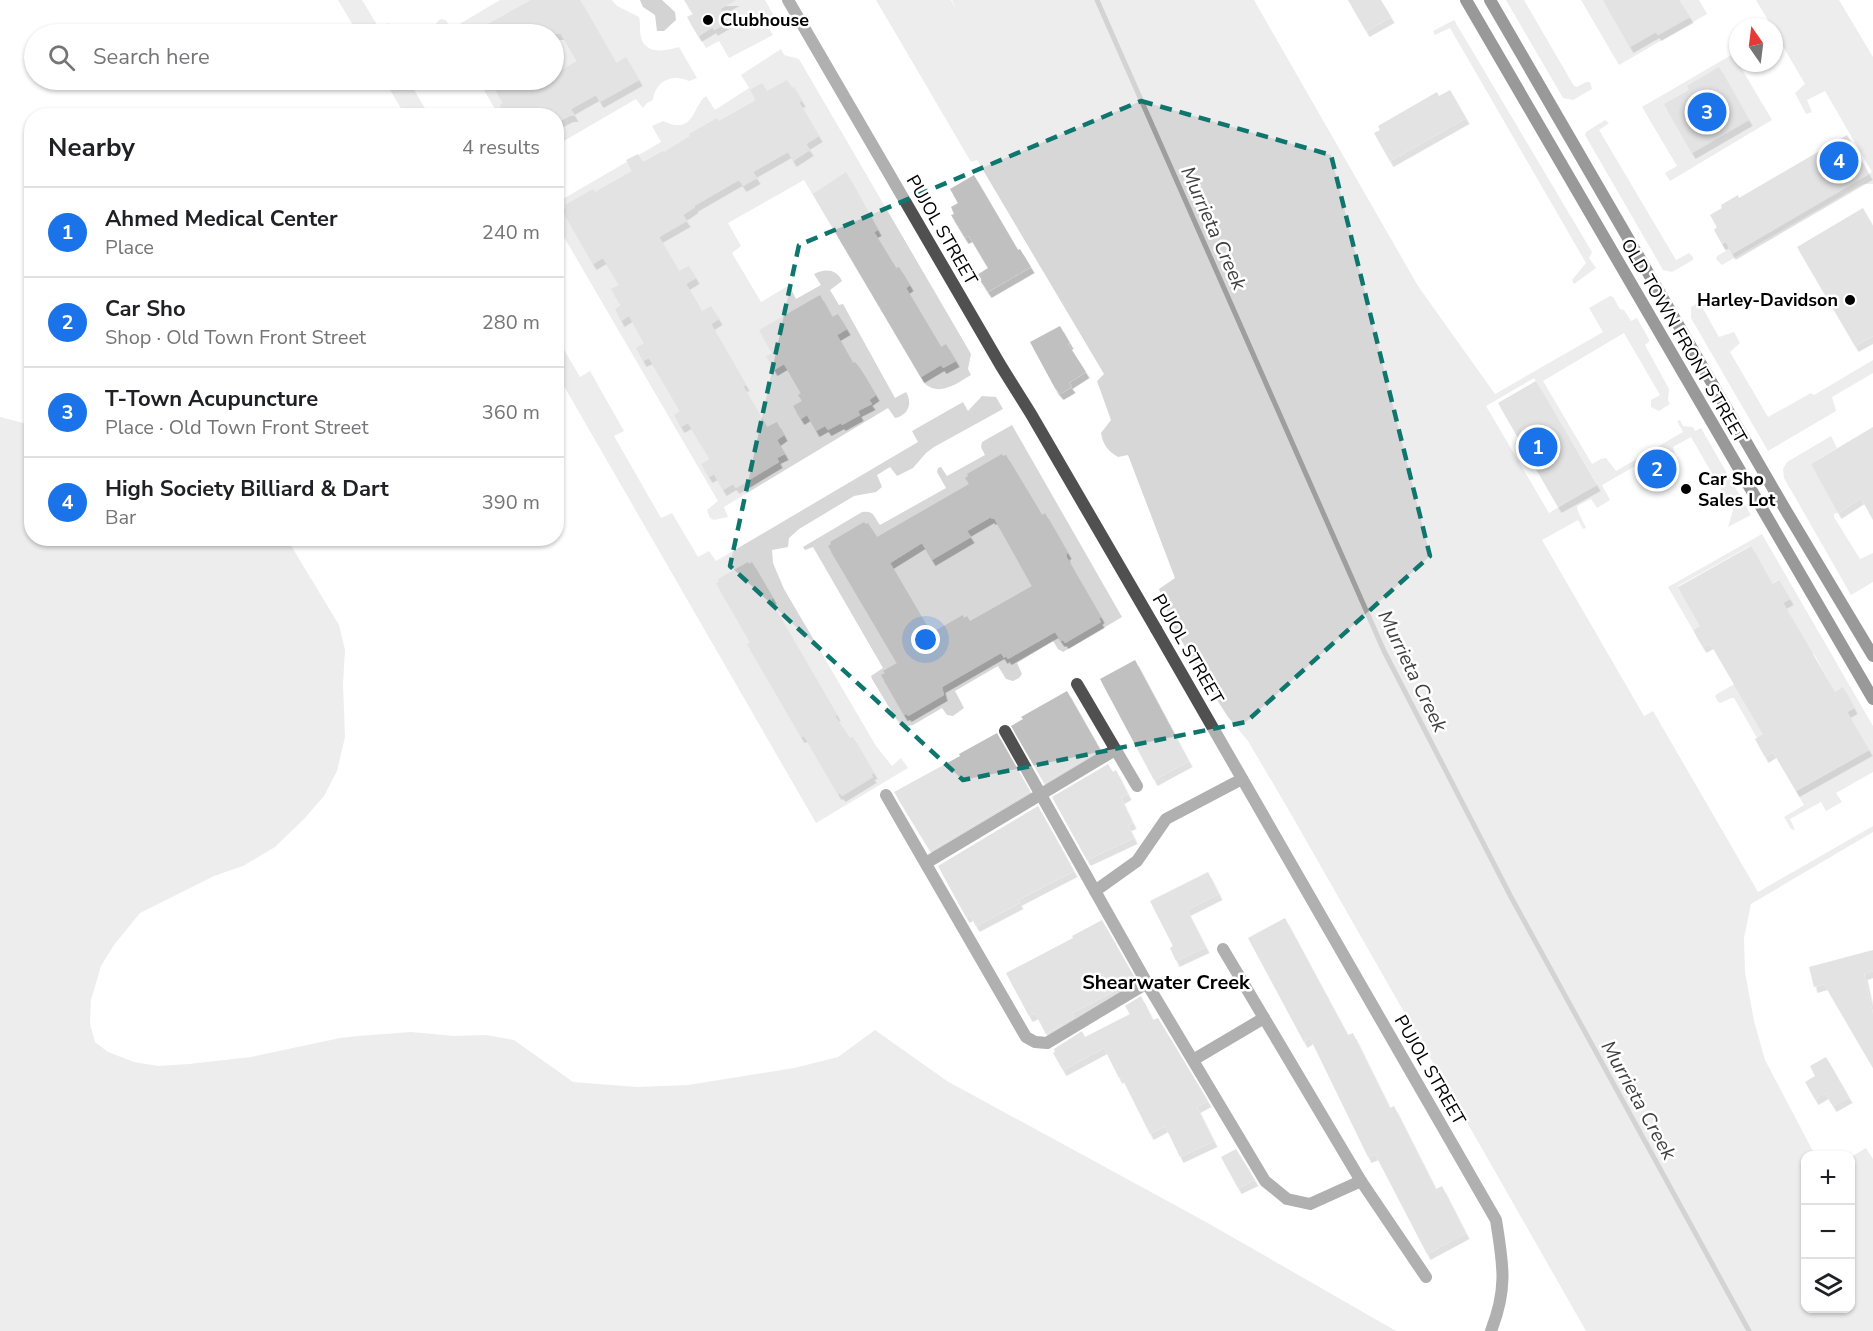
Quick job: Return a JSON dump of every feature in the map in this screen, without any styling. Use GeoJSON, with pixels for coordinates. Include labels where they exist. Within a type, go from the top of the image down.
{"type":"FeatureCollection","features":[{"type":"Feature","properties":{"kind":"main road","name":"OLD TOWN FRONT STREET"},"geometry":{"type":"LineString","coordinates":[[1466,0],[1873,699]]}},
{"type":"Feature","properties":{"kind":"main road","name":"OLD TOWN FRONT STREET"},"geometry":{"type":"LineString","coordinates":[[1490,0],[1873,657]]}},
{"type":"Feature","properties":{"kind":"street","name":"PUJOL STREET"},"geometry":{"type":"LineString","coordinates":[[788,0],[1000,366],[1031,414],[1156,629],[1496,1220],[1504,1267],[1500,1308],[1491,1331]]}},
{"type":"Feature","properties":{"kind":"street"},"geometry":{"type":"LineString","coordinates":[[1077,684],[1137,786]]}},
{"type":"Feature","properties":{"kind":"street"},"geometry":{"type":"LineString","coordinates":[[1005,731],[1148,983],[1265,1181],[1287,1199],[1310,1204],[1361,1181]]}},
{"type":"Feature","properties":{"kind":"street"},"geometry":{"type":"LineString","coordinates":[[926,863],[1115,750]]}},
{"type":"Feature","properties":{"kind":"street"},"geometry":{"type":"LineString","coordinates":[[1095,891],[1137,861],[1166,819],[1242,779]]}},
{"type":"Feature","properties":{"kind":"street"},"geometry":{"type":"LineString","coordinates":[[886,795],[1026,1037],[1035,1042],[1047,1043],[1148,983]]}},
{"type":"Feature","properties":{"kind":"street"},"geometry":{"type":"LineString","coordinates":[[1223,949],[1361,1181],[1426,1277]]}},
{"type":"Feature","properties":{"kind":"street"},"geometry":{"type":"LineString","coordinates":[[1193,1060],[1264,1018]]}},
{"type":"Feature","properties":{"kind":"highlighted area"},"geometry":{"type":"Polygon","coordinates":[[[1141,101],[1331,155],[1430,556],[1246,722],[963,780],[730,566],[799,245],[1141,101]]]}},
{"type":"Feature","properties":{"kind":"shaded area"},"geometry":{"type":"Polygon","coordinates":[[[338,0],[362,0],[377,24],[352,24],[338,0]]]}},
{"type":"Feature","properties":{"kind":"shaded area"},"geometry":{"type":"Polygon","coordinates":[[[500,0],[612,0],[617,6],[639,17],[641,37],[647,47],[668,50],[679,47],[697,78],[689,81],[676,78],[665,80],[654,93],[653,100],[643,108],[636,99],[564,141],[564,108],[494,108],[484,90],[564,90],[564,24],[459,24],[500,0]]]}},
{"type":"Feature","properties":{"kind":"shaded area"},"geometry":{"type":"Polygon","coordinates":[[[640,0],[662,0],[675,12],[676,20],[664,31],[657,31],[655,15],[643,7],[640,0]]]}},
{"type":"Feature","properties":{"kind":"shaded area"},"geometry":{"type":"Polygon","coordinates":[[[733,0],[765,0],[773,14],[770,30],[773,35],[729,58],[719,41],[706,48],[699,36],[713,27],[715,30],[728,22],[720,9],[733,0]]]}},
{"type":"Feature","properties":{"kind":"shaded area"},"geometry":{"type":"Polygon","coordinates":[[[876,0],[951,0],[956,9],[952,0],[1254,0],[1418,286],[1495,394],[1603,332],[1589,308],[1610,296],[1631,321],[1637,318],[1650,341],[1645,345],[1669,389],[1670,404],[1659,411],[1651,407],[1651,400],[1660,395],[1624,333],[1543,381],[1592,464],[1606,458],[1616,471],[1683,432],[1677,421],[1680,420],[1683,426],[1693,427],[1695,431],[1701,428],[1751,515],[1728,527],[1733,510],[1691,437],[1673,447],[1675,453],[1664,459],[1660,452],[1602,485],[1610,500],[1597,508],[1591,499],[1577,506],[1586,528],[1583,529],[1578,520],[1542,540],[1644,716],[1653,711],[1758,892],[1873,826],[1873,832],[1751,904],[1744,938],[1745,972],[1754,1021],[1765,1060],[1813,1151],[1801,1151],[1801,1313],[1855,1313],[1855,1155],[1866,1148],[1873,1159],[1873,1331],[1586,1331],[1291,814],[1248,741],[1228,717],[1201,675],[1171,622],[1159,589],[1175,578],[1128,455],[1118,457],[1114,455],[1103,441],[1101,433],[1111,420],[1097,381],[1104,374],[977,160],[971,162],[876,0]],[[1534,378],[1486,406],[1549,513],[1597,484],[1534,378]]]}},
{"type":"Feature","properties":{"kind":"shaded area"},"geometry":{"type":"Polygon","coordinates":[[[1506,0],[1524,0],[1574,86],[1590,82],[1592,89],[1573,100],[1563,98],[1506,0]]]}},
{"type":"Feature","properties":{"kind":"shaded area"},"geometry":{"type":"Polygon","coordinates":[[[1581,0],[1699,0],[1707,14],[1619,65],[1581,0]]]}},
{"type":"Feature","properties":{"kind":"shaded area"},"geometry":{"type":"Polygon","coordinates":[[[1756,0],[1839,0],[1873,57],[1873,184],[1859,186],[1722,265],[1716,259],[1726,251],[1722,244],[1726,242],[1733,253],[1872,172],[1825,91],[1807,100],[1812,112],[1806,114],[1795,93],[1805,84],[1783,46],[1783,18],[1767,18],[1756,0]]]}},
{"type":"Feature","properties":{"kind":"shaded area"},"geometry":{"type":"Polygon","coordinates":[[[440,19],[446,20],[448,24],[436,24],[440,19]]]}},
{"type":"Feature","properties":{"kind":"shaded area"},"geometry":{"type":"Polygon","coordinates":[[[1454,20],[1592,252],[1589,258],[1596,268],[1574,284],[1572,280],[1586,263],[1450,28],[1435,35],[1433,31],[1454,20]]]}},
{"type":"Feature","properties":{"kind":"shaded area"},"geometry":{"type":"Polygon","coordinates":[[[781,49],[784,55],[799,59],[971,354],[968,369],[971,375],[948,388],[936,389],[924,383],[804,180],[728,223],[741,246],[732,253],[761,302],[786,287],[790,287],[796,299],[821,285],[814,274],[826,270],[837,274],[842,281],[830,290],[839,305],[843,304],[895,398],[906,392],[909,405],[903,415],[895,418],[888,408],[724,507],[728,517],[714,520],[710,518],[707,510],[718,501],[564,237],[564,198],[661,142],[652,126],[663,121],[681,125],[691,118],[706,96],[715,110],[749,88],[741,75],[781,49]]]}},
{"type":"Feature","properties":{"kind":"shaded area"},"geometry":{"type":"Polygon","coordinates":[[[1729,56],[1729,72],[1744,72],[1772,120],[1670,181],[1665,173],[1677,166],[1642,107],[1729,56]]]}},
{"type":"Feature","properties":{"kind":"shaded area"},"geometry":{"type":"Polygon","coordinates":[[[390,90],[414,90],[425,108],[401,108],[390,90]]]}},
{"type":"Feature","properties":{"kind":"shaded area"},"geometry":{"type":"Polygon","coordinates":[[[1605,120],[1609,123],[1599,130],[1676,260],[1689,253],[1693,257],[1693,260],[1672,272],[1663,270],[1585,135],[1605,120]]]}},
{"type":"Feature","properties":{"kind":"shaded area"},"geometry":{"type":"Polygon","coordinates":[[[1711,295],[1713,301],[1702,307],[1719,337],[1734,332],[1740,343],[1730,352],[1768,417],[1811,393],[1814,395],[1873,360],[1873,373],[1832,397],[1836,411],[1768,451],[1691,318],[1691,307],[1711,295]]]}},
{"type":"Feature","properties":{"kind":"shaded area"},"geometry":{"type":"Polygon","coordinates":[[[564,350],[580,377],[590,371],[624,431],[614,436],[661,518],[672,513],[698,557],[709,551],[716,561],[918,442],[912,431],[963,402],[968,411],[982,396],[996,397],[1003,409],[934,447],[913,468],[897,476],[890,467],[877,475],[882,487],[876,492],[854,496],[799,529],[789,538],[788,547],[772,550],[773,563],[784,589],[876,746],[892,766],[901,758],[908,768],[816,823],[564,386],[564,350]]]}},
{"type":"Feature","properties":{"kind":"shaded area"},"geometry":{"type":"Polygon","coordinates":[[[0,417],[24,423],[24,546],[291,546],[339,625],[345,650],[343,684],[345,737],[337,771],[324,796],[275,847],[243,866],[214,876],[140,913],[114,945],[101,966],[91,1000],[90,1024],[95,1042],[108,1052],[134,1062],[158,1066],[251,1057],[358,1036],[411,1032],[454,1036],[486,1035],[514,1040],[573,1082],[637,1087],[688,1085],[794,1068],[838,1057],[875,1030],[947,1081],[1206,1222],[1396,1331],[0,1331],[0,417]]]}},
{"type":"Feature","properties":{"kind":"shaded area"},"geometry":{"type":"Polygon","coordinates":[[[1012,425],[1122,617],[1063,652],[1053,641],[1017,663],[1022,674],[1013,681],[1006,679],[998,666],[955,691],[964,708],[953,716],[947,715],[942,708],[913,725],[901,727],[871,676],[883,668],[813,547],[805,550],[803,547],[862,512],[871,513],[880,525],[946,488],[937,472],[938,468],[941,467],[947,476],[985,455],[981,447],[982,442],[1012,425]]]}},
{"type":"Feature","properties":{"kind":"shaded area"},"geometry":{"type":"Polygon","coordinates":[[[1831,436],[1837,448],[1811,464],[1838,513],[1834,514],[1834,517],[1860,559],[1873,553],[1873,582],[1851,595],[1784,478],[1783,469],[1787,462],[1831,436]]]}},
{"type":"Feature","properties":{"kind":"shaded area"},"geometry":{"type":"Polygon","coordinates":[[[1762,534],[1873,726],[1873,772],[1836,793],[1842,802],[1826,811],[1821,802],[1790,819],[1795,830],[1791,829],[1784,817],[1804,805],[1796,791],[1869,750],[1847,712],[1854,708],[1843,688],[1835,692],[1814,654],[1741,695],[1763,734],[1757,738],[1734,698],[1718,702],[1715,696],[1717,694],[1806,643],[1783,603],[1778,580],[1772,584],[1750,546],[1678,586],[1700,626],[1693,630],[1668,587],[1762,534]]]}},
{"type":"Feature","properties":{"kind":"building"},"geometry":{"type":"Polygon","coordinates":[[[531,0],[580,0],[616,63],[626,57],[639,80],[600,102],[596,95],[571,109],[575,116],[564,119],[564,108],[502,108],[500,105],[503,103],[496,90],[564,90],[564,68],[577,61],[564,39],[564,24],[488,24],[531,0]]]}},
{"type":"Feature","properties":{"kind":"building","name":"Clubhouse"},"geometry":{"type":"Polygon","coordinates":[[[684,0],[736,0],[720,9],[728,22],[714,30],[713,27],[698,36],[687,17],[693,14],[684,0]]]}},
{"type":"Feature","properties":{"kind":"building"},"geometry":{"type":"Polygon","coordinates":[[[1348,0],[1381,0],[1391,17],[1366,31],[1348,0]]]}},
{"type":"Feature","properties":{"kind":"building"},"geometry":{"type":"Polygon","coordinates":[[[1603,0],[1679,0],[1690,17],[1630,47],[1603,0]]]}},
{"type":"Feature","properties":{"kind":"building"},"geometry":{"type":"Polygon","coordinates":[[[1719,67],[1749,120],[1692,153],[1664,104],[1689,90],[1687,86],[1719,67]]]}},
{"type":"Feature","properties":{"kind":"building"},"geometry":{"type":"Polygon","coordinates":[[[787,80],[792,88],[794,87],[802,101],[799,102],[819,136],[806,144],[810,150],[793,161],[788,152],[753,172],[757,178],[743,186],[739,180],[694,206],[683,215],[687,221],[659,237],[679,271],[689,266],[696,278],[686,284],[702,311],[711,306],[719,319],[711,324],[767,427],[777,422],[784,435],[777,440],[785,454],[777,458],[779,462],[736,488],[733,484],[723,490],[714,474],[709,477],[701,464],[710,459],[688,423],[681,427],[674,415],[680,411],[649,358],[643,361],[636,348],[644,343],[629,316],[621,321],[615,309],[621,305],[611,289],[619,285],[603,258],[593,264],[564,213],[564,208],[565,205],[593,189],[595,192],[632,171],[626,160],[638,154],[643,162],[664,152],[717,118],[719,121],[756,100],[750,90],[762,83],[767,91],[787,80]]]}},
{"type":"Feature","properties":{"kind":"building"},"geometry":{"type":"Polygon","coordinates":[[[1450,90],[1466,118],[1390,161],[1374,133],[1380,130],[1378,126],[1437,92],[1439,96],[1450,90]]]}},
{"type":"Feature","properties":{"kind":"building"},"geometry":{"type":"Polygon","coordinates":[[[1847,135],[1869,174],[1732,254],[1726,242],[1722,244],[1714,230],[1717,227],[1710,215],[1722,208],[1721,205],[1738,195],[1739,198],[1847,135]]]}},
{"type":"Feature","properties":{"kind":"building"},"geometry":{"type":"Polygon","coordinates":[[[846,172],[878,230],[874,232],[896,268],[899,267],[910,285],[906,288],[941,347],[946,344],[956,361],[943,368],[941,365],[921,377],[813,194],[846,172]]]}},
{"type":"Feature","properties":{"kind":"building"},"geometry":{"type":"Polygon","coordinates":[[[974,175],[1018,250],[1020,249],[1031,267],[988,292],[977,275],[988,268],[969,236],[965,238],[951,215],[954,214],[951,207],[958,203],[950,189],[974,175]]]}},
{"type":"Feature","properties":{"kind":"building","name":"Harley-Davidson"},"geometry":{"type":"Polygon","coordinates":[[[1863,208],[1873,226],[1873,336],[1855,346],[1797,247],[1863,208]]]}},
{"type":"Feature","properties":{"kind":"building"},"geometry":{"type":"Polygon","coordinates":[[[820,295],[832,317],[838,314],[847,329],[837,335],[853,363],[855,362],[860,368],[876,395],[869,400],[872,404],[858,411],[860,415],[842,425],[841,423],[828,430],[825,426],[816,431],[807,415],[801,419],[793,406],[802,401],[798,395],[801,393],[784,364],[774,370],[766,356],[772,353],[759,330],[820,295]]]}},
{"type":"Feature","properties":{"kind":"building"},"geometry":{"type":"Polygon","coordinates":[[[1060,326],[1070,343],[1068,344],[1086,372],[1069,383],[1072,387],[1060,394],[1030,342],[1060,326]]]}},
{"type":"Feature","properties":{"kind":"building"},"geometry":{"type":"Polygon","coordinates":[[[1536,381],[1597,485],[1558,507],[1498,403],[1536,381]]]}},
{"type":"Feature","properties":{"kind":"building"},"geometry":{"type":"Polygon","coordinates":[[[1873,427],[1873,520],[1861,498],[1838,513],[1811,464],[1873,427]]]}},
{"type":"Feature","properties":{"kind":"building"},"geometry":{"type":"Polygon","coordinates":[[[1002,454],[1006,455],[1042,515],[1045,513],[1068,553],[1067,558],[1101,617],[1099,619],[1101,622],[1065,643],[1055,632],[1008,659],[1006,656],[1004,658],[1001,653],[942,687],[944,695],[908,716],[904,715],[881,675],[885,673],[883,671],[897,663],[828,546],[830,542],[864,522],[868,523],[877,537],[969,484],[965,478],[967,474],[1002,454]],[[991,517],[967,531],[971,537],[932,560],[922,543],[890,563],[931,633],[963,615],[964,618],[967,616],[970,621],[1032,586],[994,518],[991,517]]]}},
{"type":"Feature","properties":{"kind":"building"},"geometry":{"type":"Polygon","coordinates":[[[1751,546],[1772,584],[1779,580],[1790,599],[1783,603],[1835,692],[1843,687],[1854,708],[1847,712],[1869,750],[1796,791],[1773,752],[1765,757],[1755,739],[1763,734],[1710,643],[1703,647],[1698,639],[1693,630],[1700,626],[1678,587],[1751,546]]]}},
{"type":"Feature","properties":{"kind":"building"},"geometry":{"type":"Polygon","coordinates":[[[748,562],[749,564],[752,562],[773,598],[772,603],[837,715],[835,716],[850,738],[853,737],[874,773],[871,774],[873,777],[842,796],[838,794],[804,736],[801,737],[747,644],[750,642],[716,583],[719,582],[718,579],[748,562]]]}},
{"type":"Feature","properties":{"kind":"building"},"geometry":{"type":"Polygon","coordinates":[[[1135,660],[1189,761],[1154,780],[1100,679],[1135,660]]]}},
{"type":"Feature","properties":{"kind":"building"},"geometry":{"type":"Polygon","coordinates":[[[1067,691],[1100,749],[1044,783],[1011,726],[1023,719],[1021,717],[1067,691]]]}},
{"type":"Feature","properties":{"kind":"building"},"geometry":{"type":"Polygon","coordinates":[[[997,733],[1030,791],[930,851],[894,792],[997,733]]]}},
{"type":"Feature","properties":{"kind":"building"},"geometry":{"type":"Polygon","coordinates":[[[1108,764],[1113,772],[1116,770],[1128,794],[1121,798],[1133,823],[1128,825],[1134,838],[1087,860],[1052,797],[1108,764]]]}},
{"type":"Feature","properties":{"kind":"building"},"geometry":{"type":"Polygon","coordinates":[[[1038,806],[1074,871],[1018,900],[1020,903],[976,926],[970,915],[966,917],[938,866],[1038,806]]]}},
{"type":"Feature","properties":{"kind":"building"},"geometry":{"type":"Polygon","coordinates":[[[1208,872],[1219,894],[1187,910],[1206,947],[1176,961],[1170,948],[1173,946],[1150,901],[1208,872]]]}},
{"type":"Feature","properties":{"kind":"building"},"geometry":{"type":"Polygon","coordinates":[[[1285,918],[1348,1035],[1353,1033],[1390,1108],[1394,1106],[1436,1189],[1442,1186],[1466,1233],[1427,1254],[1375,1154],[1368,1157],[1310,1038],[1304,1042],[1248,938],[1285,918]]]}},
{"type":"Feature","properties":{"kind":"building"},"geometry":{"type":"Polygon","coordinates":[[[1102,920],[1136,980],[1072,1013],[1074,1017],[1046,1034],[1035,1013],[1029,1016],[1006,973],[1102,920]]]}},
{"type":"Feature","properties":{"kind":"building"},"geometry":{"type":"Polygon","coordinates":[[[1873,950],[1873,971],[1864,974],[1873,1014],[1873,1068],[1824,984],[1814,987],[1809,967],[1873,950]]]}},
{"type":"Feature","properties":{"kind":"building"},"geometry":{"type":"Polygon","coordinates":[[[1141,996],[1153,1020],[1158,1018],[1208,1101],[1197,1107],[1214,1141],[1180,1157],[1165,1126],[1150,1134],[1104,1048],[1063,1070],[1053,1053],[1054,1049],[1082,1031],[1085,1037],[1130,1014],[1125,1006],[1141,996]]]}},
{"type":"Feature","properties":{"kind":"building"},"geometry":{"type":"Polygon","coordinates":[[[1826,1057],[1849,1097],[1833,1106],[1825,1093],[1815,1099],[1805,1082],[1815,1076],[1810,1066],[1826,1057]]]}},
{"type":"Feature","properties":{"kind":"building"},"geometry":{"type":"Polygon","coordinates":[[[1236,1149],[1255,1180],[1238,1188],[1221,1157],[1236,1149]]]}},
{"type":"Feature","properties":{"kind":"waterway","name":"Murrieta Creek"},"geometry":{"type":"LineString","coordinates":[[1097,0],[1384,651],[1511,897],[1749,1331]]}},
{"type":"Feature","properties":{"kind":"place","name":"Clubhouse"},"geometry":{"type":"Point","coordinates":[708,20]}},
{"type":"Feature","properties":{"kind":"place","name":"T-Town Acupuncture"},"geometry":{"type":"Point","coordinates":[1707,112]}},
{"type":"Feature","properties":{"kind":"place","name":"High Society Billiard & Dart"},"geometry":{"type":"Point","coordinates":[1839,161]}},
{"type":"Feature","properties":{"kind":"place","name":"Harley-Davidson"},"geometry":{"type":"Point","coordinates":[1850,300]}},
{"type":"Feature","properties":{"kind":"place","name":"Ahmed Medical Center"},"geometry":{"type":"Point","coordinates":[1538,447]}},
{"type":"Feature","properties":{"kind":"place","name":"Car Sho"},"geometry":{"type":"Point","coordinates":[1657,469]}},
{"type":"Feature","properties":{"kind":"place","name":"Car Sho Sales Lot"},"geometry":{"type":"Point","coordinates":[1686,489]}},
{"type":"Feature","properties":{"kind":"district","name":"Shearwater Creek"},"geometry":{"type":"Point","coordinates":[1166,982]}}]}
